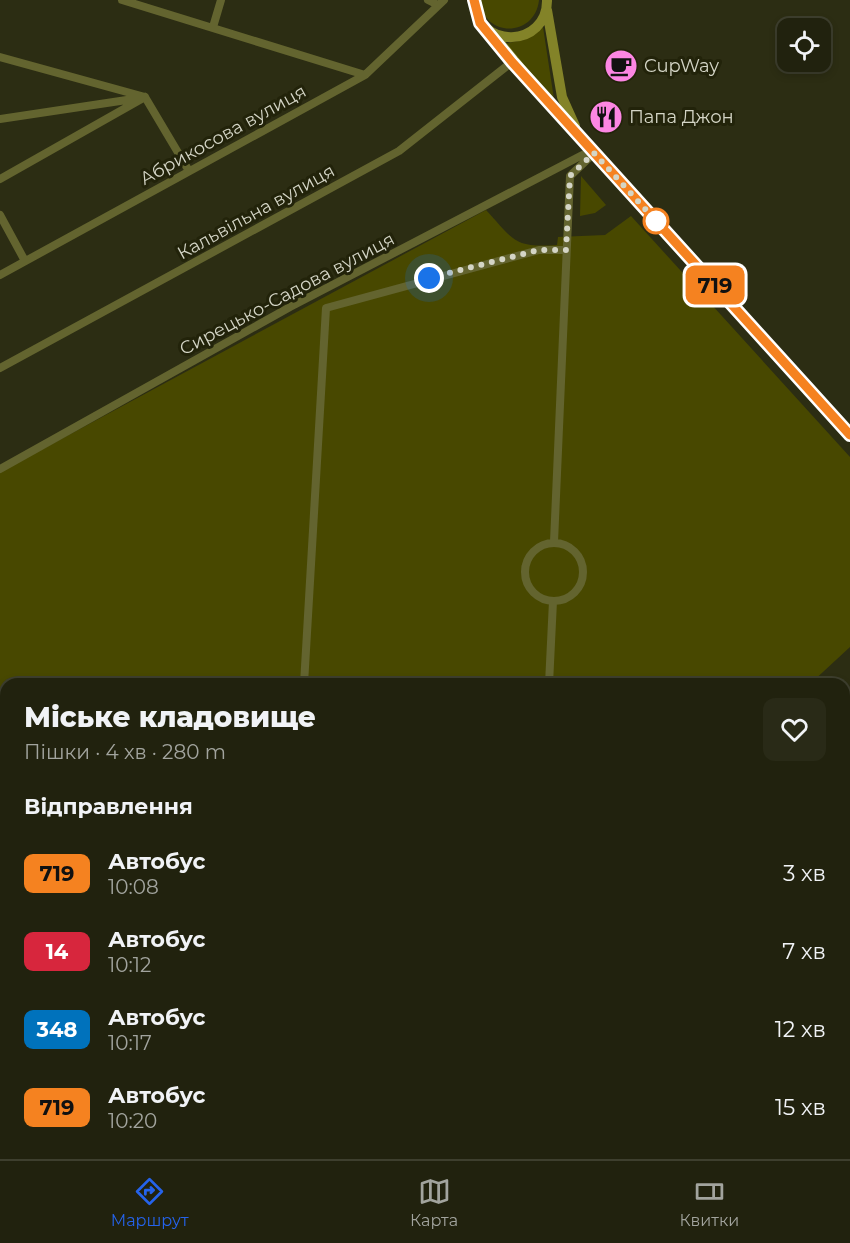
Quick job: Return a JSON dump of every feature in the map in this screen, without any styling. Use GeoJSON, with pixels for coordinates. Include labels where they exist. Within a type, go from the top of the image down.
{"type":"FeatureCollection","features":[{"type":"Feature","properties":{"kind":"main road"},"geometry":{"type":"LineString","coordinates":[[468,0],[474,5],[480,23],[501,37],[524,35],[534,29],[547,5]]}},
{"type":"Feature","properties":{"kind":"main road"},"geometry":{"type":"LineString","coordinates":[[547,5],[562,97],[580,137]]}},
{"type":"Feature","properties":{"kind":"main road"},"geometry":{"type":"LineString","coordinates":[[491,32],[512,62],[850,435]]}},
{"type":"Feature","properties":{"kind":"street"},"geometry":{"type":"LineString","coordinates":[[122,0],[365,75]]}},
{"type":"Feature","properties":{"kind":"street"},"geometry":{"type":"LineString","coordinates":[[213,27],[221,0]]}},
{"type":"Feature","properties":{"kind":"street"},"geometry":{"type":"LineString","coordinates":[[428,0],[441,3]]}},
{"type":"Feature","properties":{"kind":"street","name":"Абрикосова вулиця"},"geometry":{"type":"LineString","coordinates":[[0,275],[365,75],[441,3]]}},
{"type":"Feature","properties":{"kind":"street"},"geometry":{"type":"LineString","coordinates":[[0,57],[145,97],[189,171]]}},
{"type":"Feature","properties":{"kind":"street","name":"Кальвільна вулиця"},"geometry":{"type":"LineString","coordinates":[[0,368],[399,152],[512,62]]}},
{"type":"Feature","properties":{"kind":"street"},"geometry":{"type":"LineString","coordinates":[[0,118],[145,97]]}},
{"type":"Feature","properties":{"kind":"street"},"geometry":{"type":"LineString","coordinates":[[0,180],[145,97]]}},
{"type":"Feature","properties":{"kind":"street"},"geometry":{"type":"LineString","coordinates":[[554,542],[570,176],[593,151]]}},
{"type":"Feature","properties":{"kind":"street","name":"Сирецько-Садова вулиця"},"geometry":{"type":"LineString","coordinates":[[0,469],[290,307],[593,151]]}},
{"type":"Feature","properties":{"kind":"street"},"geometry":{"type":"LineString","coordinates":[[0,215],[26,261]]}},
{"type":"Feature","properties":{"kind":"street"},"geometry":{"type":"LineString","coordinates":[[304,678],[326,308],[539,250],[566,250]]}},
{"type":"Feature","properties":{"kind":"street"},"geometry":{"type":"LineString","coordinates":[[554,542],[576,553],[583,570],[582,579],[571,595],[553,601],[535,594],[529,586],[525,569],[527,561],[537,547],[554,542]]}},
{"type":"Feature","properties":{"kind":"street"},"geometry":{"type":"LineString","coordinates":[[549,678],[553,601]]}},
{"type":"Feature","properties":{"kind":"shaded area"},"geometry":{"type":"Polygon","coordinates":[[[480,0],[539,0],[529,21],[519,27],[509,28],[499,27],[490,21],[483,12],[480,0]]]}},
{"type":"Feature","properties":{"kind":"shaded area"},"geometry":{"type":"Polygon","coordinates":[[[543,27],[554,99],[552,101],[503,44],[524,40],[543,27]]]}},
{"type":"Feature","properties":{"kind":"shaded area"},"geometry":{"type":"Polygon","coordinates":[[[581,176],[606,205],[595,213],[580,216],[581,176]]]}},
{"type":"Feature","properties":{"kind":"shaded area"},"geometry":{"type":"Polygon","coordinates":[[[486,210],[516,240],[542,246],[557,245],[558,237],[605,235],[631,216],[850,457],[850,647],[816,678],[0,678],[0,472],[486,210]]]}},
{"type":"Feature","properties":{"kind":"bus line","name":"719"},"geometry":{"type":"LineString","coordinates":[[474,0],[480,23],[491,32],[512,62],[850,435]]}},
{"type":"Feature","properties":{"kind":"place","name":"CupWay"},"geometry":{"type":"Point","coordinates":[621,66]}},
{"type":"Feature","properties":{"kind":"place","name":"Папа Джон"},"geometry":{"type":"Point","coordinates":[606,117]}},
{"type":"Feature","properties":{"kind":"route"},"geometry":{"type":"LineString","coordinates":[[429,278],[539,250],[566,250],[570,176],[594,153],[656,221]]}}]}
